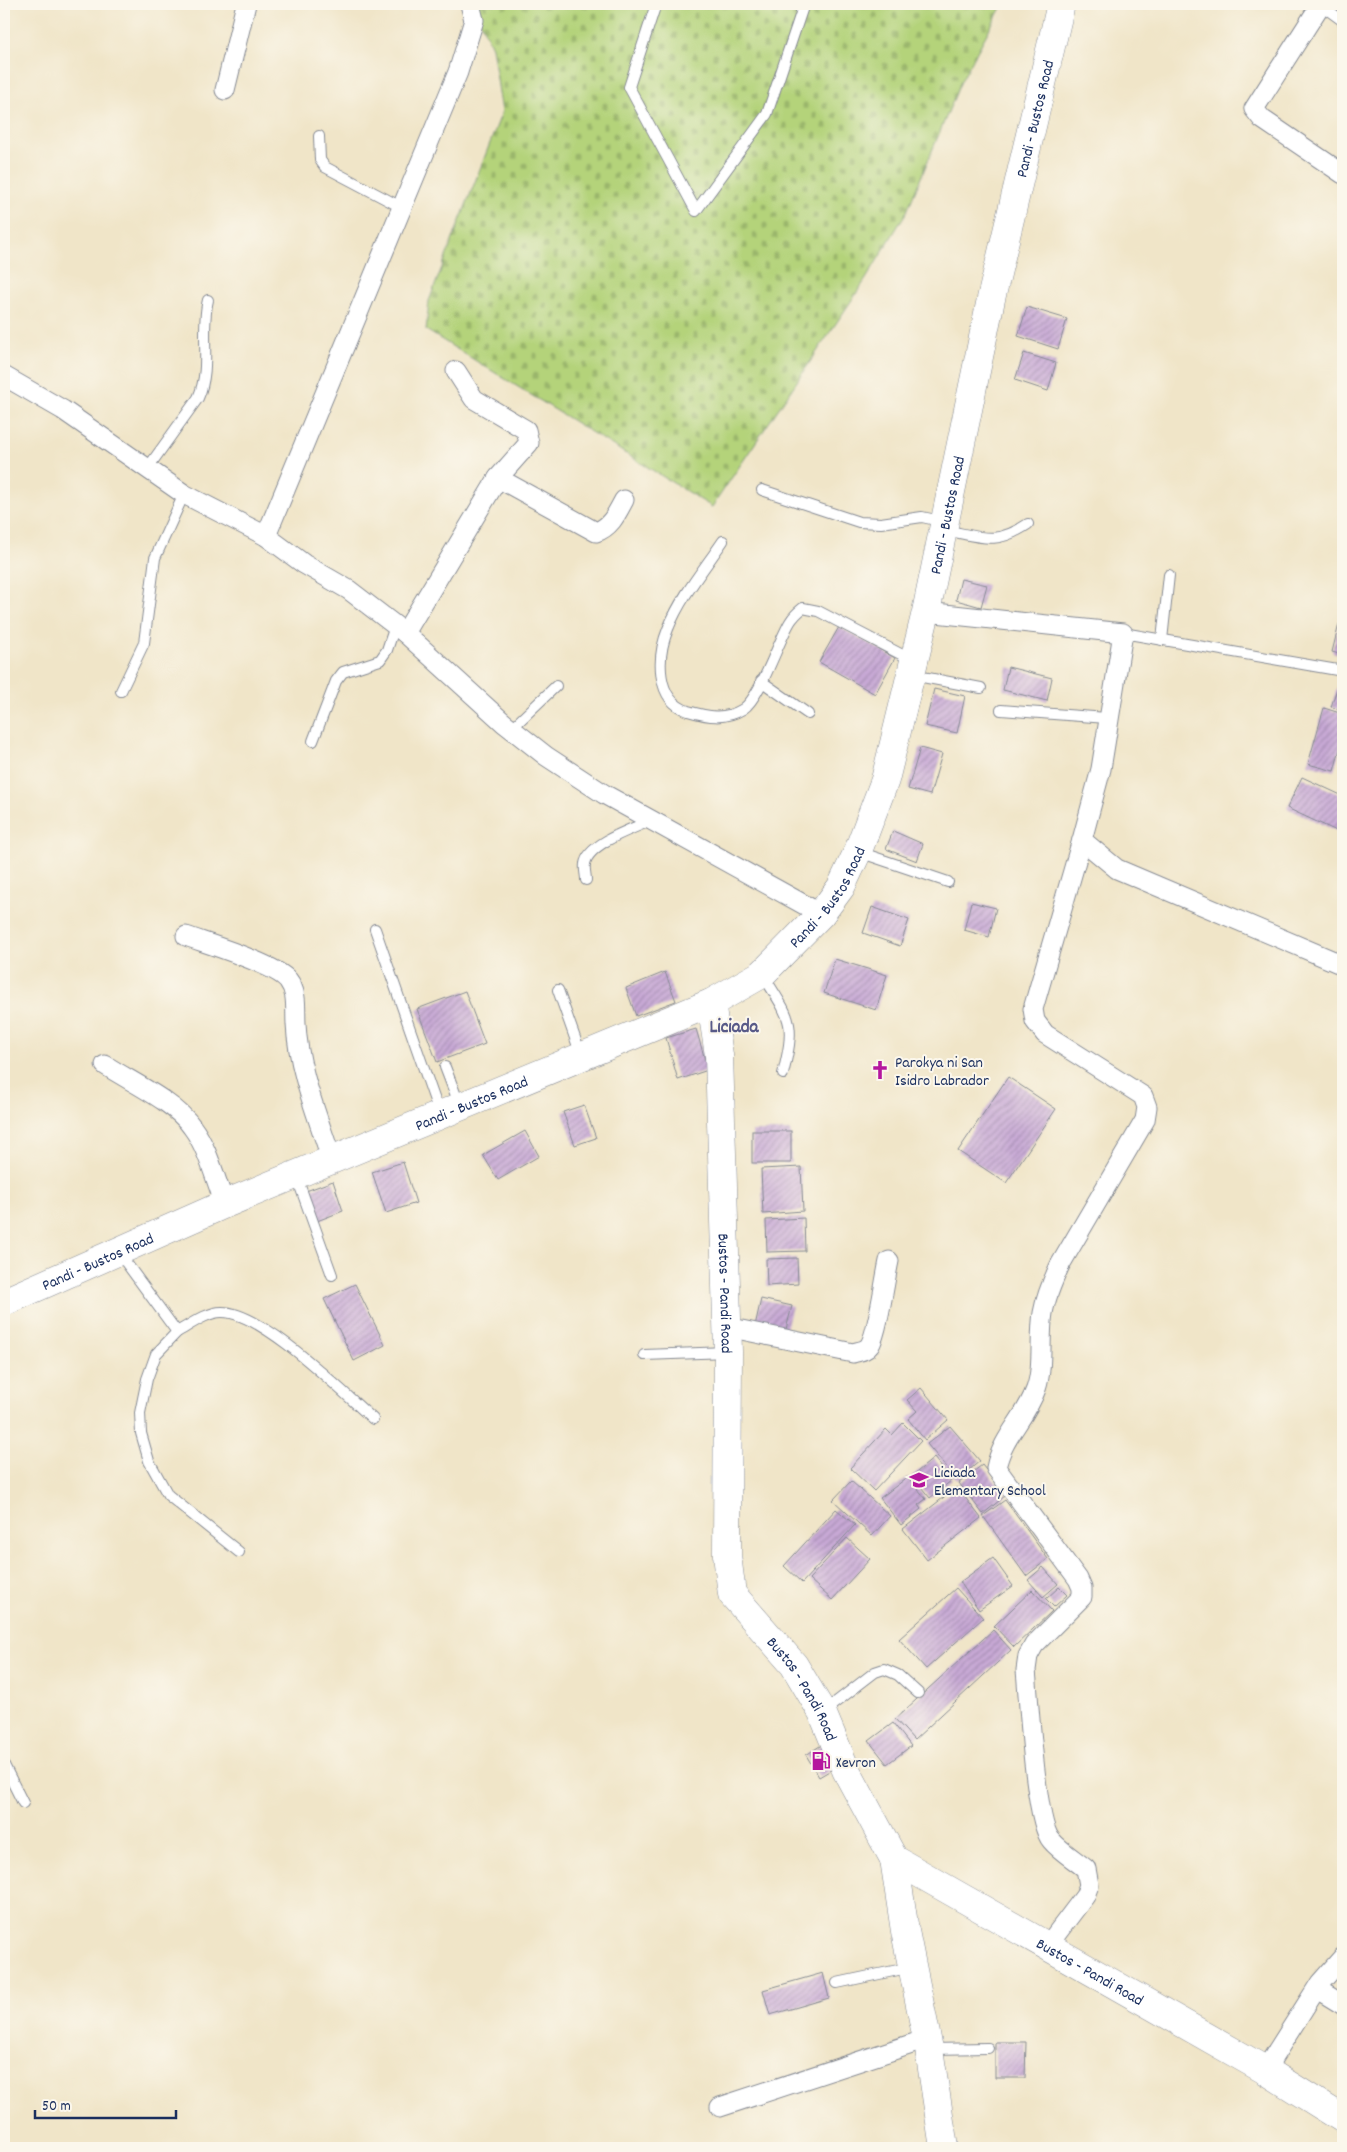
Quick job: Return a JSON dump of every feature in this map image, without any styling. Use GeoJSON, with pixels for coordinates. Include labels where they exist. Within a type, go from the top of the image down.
{"type":"FeatureCollection","features":[{"type":"Feature","properties":{"kind":"main road","name":"Pandi - Bustos Road"},"geometry":{"type":"LineString","coordinates":[[4,1302],[225,1204],[711,1003],[762,974],[821,914],[841,887],[858,852],[885,780],[913,668],[945,526],[991,299],[1061,4]]}},
{"type":"Feature","properties":{"kind":"main road","name":"Bustos - Pandi Road"},"geometry":{"type":"LineString","coordinates":[[711,1003],[720,1055],[727,1340],[727,1555],[732,1594],[794,1665],[822,1712],[846,1770],[894,1859],[1265,2070],[1343,2119]]}},
{"type":"Feature","properties":{"kind":"main road"},"geometry":{"type":"LineString","coordinates":[[894,1859],[912,1967],[928,2044],[944,2148]]}},
{"type":"Feature","properties":{"kind":"street"},"geometry":{"type":"LineString","coordinates":[[225,90],[246,4]]}},
{"type":"Feature","properties":{"kind":"street"},"geometry":{"type":"LineString","coordinates":[[266,536],[400,208],[458,72],[474,20],[470,4]]}},
{"type":"Feature","properties":{"kind":"street"},"geometry":{"type":"LineString","coordinates":[[1321,4],[1254,109],[1262,119],[1343,174]]}},
{"type":"Feature","properties":{"kind":"street"},"geometry":{"type":"LineString","coordinates":[[400,630],[498,478],[529,443],[529,435],[526,430],[474,399],[456,372]]}},
{"type":"Feature","properties":{"kind":"street"},"geometry":{"type":"LineString","coordinates":[[4,376],[63,410],[184,494],[266,536],[304,564],[349,590],[400,630],[511,729],[546,756],[604,794],[821,914]]}},
{"type":"Feature","properties":{"kind":"street"},"geometry":{"type":"LineString","coordinates":[[498,478],[596,532],[604,529],[609,524],[624,500]]}},
{"type":"Feature","properties":{"kind":"street"},"geometry":{"type":"LineString","coordinates":[[926,612],[1123,633],[1107,718],[1101,769],[1033,1008],[1034,1022],[1044,1034],[1143,1096],[1147,1107],[1145,1120],[1060,1265],[1051,1284],[1043,1312],[1037,1388],[1003,1444],[996,1468],[1078,1579],[1082,1588],[1082,1597],[1034,1645],[1028,1656],[1026,1670],[1037,1788],[1045,1830],[1050,1840],[1086,1869],[1089,1885],[1084,1896],[1048,1945]]}},
{"type":"Feature","properties":{"kind":"street"},"geometry":{"type":"LineString","coordinates":[[1082,840],[1117,868],[1343,965]]}},
{"type":"Feature","properties":{"kind":"street"},"geometry":{"type":"LineString","coordinates":[[186,936],[269,968],[287,978],[296,993],[296,1025],[300,1059],[332,1161]]}},
{"type":"Feature","properties":{"kind":"street"},"geometry":{"type":"LineString","coordinates":[[105,1065],[178,1111],[192,1126],[225,1204]]}},
{"type":"Feature","properties":{"kind":"street"},"geometry":{"type":"LineString","coordinates":[[727,1340],[853,1353],[863,1351],[870,1345],[889,1261]]}},
{"type":"Feature","properties":{"kind":"street"},"geometry":{"type":"LineString","coordinates":[[1265,2070],[1317,1989],[1343,1957]]}},
{"type":"Feature","properties":{"kind":"street"},"geometry":{"type":"LineString","coordinates":[[1317,1989],[1343,2005]]}},
{"type":"Feature","properties":{"kind":"street"},"geometry":{"type":"LineString","coordinates":[[720,2107],[928,2044]]}},
{"type":"Feature","properties":{"kind":"lane"},"geometry":{"type":"LineString","coordinates":[[656,4],[629,87],[696,211],[767,114],[804,4]]}},
{"type":"Feature","properties":{"kind":"lane"},"geometry":{"type":"LineString","coordinates":[[1321,4],[1343,22]]}},
{"type":"Feature","properties":{"kind":"lane"},"geometry":{"type":"LineString","coordinates":[[318,136],[320,160],[325,167],[400,208]]}},
{"type":"Feature","properties":{"kind":"lane"},"geometry":{"type":"LineString","coordinates":[[147,469],[198,398],[204,385],[206,372],[204,317],[208,300]]}},
{"type":"Feature","properties":{"kind":"lane"},"geometry":{"type":"LineString","coordinates":[[762,490],[859,522],[881,523],[922,517],[945,526],[992,539],[1008,536],[1028,524]]}},
{"type":"Feature","properties":{"kind":"lane"},"geometry":{"type":"LineString","coordinates":[[121,691],[144,643],[155,558],[184,494]]}},
{"type":"Feature","properties":{"kind":"lane"},"geometry":{"type":"LineString","coordinates":[[723,541],[668,629],[662,654],[662,678],[666,695],[683,709],[704,716],[728,717],[745,708],[761,681],[790,620],[803,608],[818,611],[913,668],[981,688]]}},
{"type":"Feature","properties":{"kind":"lane"},"geometry":{"type":"LineString","coordinates":[[1162,640],[1169,575]]}},
{"type":"Feature","properties":{"kind":"lane"},"geometry":{"type":"LineString","coordinates":[[313,742],[336,681],[343,672],[380,660],[400,630]]}},
{"type":"Feature","properties":{"kind":"lane"},"geometry":{"type":"LineString","coordinates":[[1123,633],[1343,672]]}},
{"type":"Feature","properties":{"kind":"lane"},"geometry":{"type":"LineString","coordinates":[[761,681],[808,714]]}},
{"type":"Feature","properties":{"kind":"lane"},"geometry":{"type":"LineString","coordinates":[[511,729],[556,686]]}},
{"type":"Feature","properties":{"kind":"lane"},"geometry":{"type":"LineString","coordinates":[[1001,710],[1107,718]]}},
{"type":"Feature","properties":{"kind":"lane"},"geometry":{"type":"LineString","coordinates":[[586,880],[585,864],[589,854],[596,846],[652,820]]}},
{"type":"Feature","properties":{"kind":"lane"},"geometry":{"type":"LineString","coordinates":[[858,852],[948,882]]}},
{"type":"Feature","properties":{"kind":"lane"},"geometry":{"type":"LineString","coordinates":[[375,929],[451,1112]]}},
{"type":"Feature","properties":{"kind":"lane"},"geometry":{"type":"LineString","coordinates":[[762,974],[784,1009],[791,1025],[790,1044],[783,1074]]}},
{"type":"Feature","properties":{"kind":"lane"},"geometry":{"type":"LineString","coordinates":[[558,990],[581,1058]]}},
{"type":"Feature","properties":{"kind":"lane"},"geometry":{"type":"LineString","coordinates":[[445,1067],[451,1112]]}},
{"type":"Feature","properties":{"kind":"lane"},"geometry":{"type":"LineString","coordinates":[[296,1175],[332,1275]]}},
{"type":"Feature","properties":{"kind":"lane"},"geometry":{"type":"LineString","coordinates":[[118,1252],[177,1332]]}},
{"type":"Feature","properties":{"kind":"lane"},"geometry":{"type":"LineString","coordinates":[[239,1552],[168,1495],[149,1460],[141,1433],[140,1413],[156,1354],[177,1332],[203,1318],[222,1312],[251,1319],[276,1336],[373,1419]]}},
{"type":"Feature","properties":{"kind":"lane"},"geometry":{"type":"LineString","coordinates":[[644,1355],[727,1340]]}},
{"type":"Feature","properties":{"kind":"lane"},"geometry":{"type":"LineString","coordinates":[[822,1712],[875,1672],[884,1669],[898,1675],[918,1692]]}},
{"type":"Feature","properties":{"kind":"lane"},"geometry":{"type":"LineString","coordinates":[[4,1765],[23,1803]]}},
{"type":"Feature","properties":{"kind":"lane"},"geometry":{"type":"LineString","coordinates":[[837,1983],[912,1967]]}},
{"type":"Feature","properties":{"kind":"lane"},"geometry":{"type":"LineString","coordinates":[[928,2044],[988,2048]]}},
{"type":"Feature","properties":{"kind":"green space"},"geometry":{"type":"Polygon","coordinates":[[[472,4],[1003,4],[961,81],[907,211],[866,279],[712,507],[426,330],[429,301],[502,112],[492,47],[472,4]]]}},
{"type":"Feature","properties":{"kind":"building"},"geometry":{"type":"Polygon","coordinates":[[[1027,307],[1067,319],[1058,349],[1018,336],[1027,307]]]}},
{"type":"Feature","properties":{"kind":"building"},"geometry":{"type":"Polygon","coordinates":[[[1024,353],[1056,363],[1048,391],[1015,380],[1024,353]]]}},
{"type":"Feature","properties":{"kind":"building"},"geometry":{"type":"Polygon","coordinates":[[[961,579],[987,585],[981,607],[956,600],[961,579]]]}},
{"type":"Feature","properties":{"kind":"building"},"geometry":{"type":"Polygon","coordinates":[[[1339,624],[1343,625],[1343,655],[1332,652],[1339,624]]]}},
{"type":"Feature","properties":{"kind":"building"},"geometry":{"type":"Polygon","coordinates":[[[839,627],[895,658],[875,694],[819,662],[839,627]]]}},
{"type":"Feature","properties":{"kind":"building"},"geometry":{"type":"Polygon","coordinates":[[[1008,667],[1052,678],[1047,701],[1003,690],[1008,667]]]}},
{"type":"Feature","properties":{"kind":"building"},"geometry":{"type":"Polygon","coordinates":[[[1339,682],[1343,683],[1343,711],[1331,707],[1339,682]]]}},
{"type":"Feature","properties":{"kind":"building"},"geometry":{"type":"Polygon","coordinates":[[[934,689],[965,696],[957,733],[925,726],[934,689]]]}},
{"type":"Feature","properties":{"kind":"building"},"geometry":{"type":"Polygon","coordinates":[[[1324,708],[1343,714],[1343,738],[1334,771],[1308,764],[1324,708]]]}},
{"type":"Feature","properties":{"kind":"building"},"geometry":{"type":"Polygon","coordinates":[[[920,748],[942,754],[930,795],[908,789],[920,748]]]}},
{"type":"Feature","properties":{"kind":"building"},"geometry":{"type":"Polygon","coordinates":[[[1302,777],[1343,796],[1343,834],[1287,808],[1302,777]]]}},
{"type":"Feature","properties":{"kind":"building"},"geometry":{"type":"Polygon","coordinates":[[[893,831],[923,844],[917,861],[886,849],[893,831]]]}},
{"type":"Feature","properties":{"kind":"building"},"geometry":{"type":"Polygon","coordinates":[[[971,902],[996,908],[989,937],[964,930],[971,902]]]}},
{"type":"Feature","properties":{"kind":"building"},"geometry":{"type":"Polygon","coordinates":[[[872,907],[909,920],[900,946],[863,933],[872,907]]]}},
{"type":"Feature","properties":{"kind":"building"},"geometry":{"type":"Polygon","coordinates":[[[835,959],[887,975],[876,1010],[824,993],[835,959]]]}},
{"type":"Feature","properties":{"kind":"building"},"geometry":{"type":"Polygon","coordinates":[[[665,972],[676,1001],[636,1016],[626,988],[665,972]]]}},
{"type":"Feature","properties":{"kind":"building"},"geometry":{"type":"Polygon","coordinates":[[[465,991],[485,1044],[437,1062],[417,1009],[465,991]]]}},
{"type":"Feature","properties":{"kind":"building"},"geometry":{"type":"Polygon","coordinates":[[[696,1029],[708,1070],[678,1080],[666,1038],[696,1029]]]}},
{"type":"Feature","properties":{"kind":"building"},"geometry":{"type":"Polygon","coordinates":[[[1008,1077],[1056,1109],[1006,1183],[958,1151],[1008,1077]]]}},
{"type":"Feature","properties":{"kind":"building"},"geometry":{"type":"Polygon","coordinates":[[[584,1105],[596,1138],[575,1145],[563,1112],[584,1105]]]}},
{"type":"Feature","properties":{"kind":"building"},"geometry":{"type":"Polygon","coordinates":[[[525,1131],[539,1156],[498,1180],[483,1155],[525,1131]]]}},
{"type":"Feature","properties":{"kind":"building"},"geometry":{"type":"Polygon","coordinates":[[[752,1131],[791,1131],[791,1163],[752,1163],[752,1131]]]}},
{"type":"Feature","properties":{"kind":"building"},"geometry":{"type":"Polygon","coordinates":[[[403,1162],[416,1203],[386,1213],[372,1172],[403,1162]]]}},
{"type":"Feature","properties":{"kind":"building"},"geometry":{"type":"Polygon","coordinates":[[[801,1167],[803,1211],[763,1214],[761,1169],[801,1167]]]}},
{"type":"Feature","properties":{"kind":"building"},"geometry":{"type":"Polygon","coordinates":[[[333,1181],[343,1211],[317,1221],[306,1191],[333,1181]]]}},
{"type":"Feature","properties":{"kind":"building"},"geometry":{"type":"Polygon","coordinates":[[[804,1218],[805,1251],[767,1252],[766,1220],[804,1218]]]}},
{"type":"Feature","properties":{"kind":"building"},"geometry":{"type":"Polygon","coordinates":[[[797,1258],[798,1284],[767,1286],[766,1259],[797,1258]]]}},
{"type":"Feature","properties":{"kind":"building"},"geometry":{"type":"Polygon","coordinates":[[[355,1284],[385,1345],[354,1361],[324,1299],[355,1284]]]}},
{"type":"Feature","properties":{"kind":"building"},"geometry":{"type":"Polygon","coordinates":[[[761,1299],[792,1306],[785,1333],[755,1326],[761,1299]]]}},
{"type":"Feature","properties":{"kind":"building"},"geometry":{"type":"Polygon","coordinates":[[[921,1388],[948,1420],[925,1440],[908,1419],[917,1411],[907,1400],[921,1388]]]}},
{"type":"Feature","properties":{"kind":"building"},"geometry":{"type":"Polygon","coordinates":[[[903,1423],[921,1441],[874,1491],[850,1468],[886,1429],[892,1435],[903,1423]]]}},
{"type":"Feature","properties":{"kind":"building"},"geometry":{"type":"Polygon","coordinates":[[[950,1426],[980,1461],[957,1480],[927,1444],[950,1426]]]}},
{"type":"Feature","properties":{"kind":"building"},"geometry":{"type":"Polygon","coordinates":[[[934,1458],[952,1480],[930,1498],[912,1476],[934,1458]]]}},
{"type":"Feature","properties":{"kind":"building"},"geometry":{"type":"Polygon","coordinates":[[[982,1465],[1006,1495],[983,1514],[959,1483],[982,1465]]]}},
{"type":"Feature","properties":{"kind":"building"},"geometry":{"type":"Polygon","coordinates":[[[908,1477],[926,1499],[918,1505],[921,1509],[901,1525],[880,1498],[908,1477]]]}},
{"type":"Feature","properties":{"kind":"building"},"geometry":{"type":"Polygon","coordinates":[[[851,1481],[890,1516],[872,1536],[833,1500],[851,1481]]]}},
{"type":"Feature","properties":{"kind":"building"},"geometry":{"type":"Polygon","coordinates":[[[957,1487],[981,1518],[927,1560],[903,1529],[957,1487]]]}},
{"type":"Feature","properties":{"kind":"building"},"geometry":{"type":"Polygon","coordinates":[[[1005,1500],[1048,1559],[1026,1576],[983,1516],[1005,1500]]]}},
{"type":"Feature","properties":{"kind":"building"},"geometry":{"type":"Polygon","coordinates":[[[836,1509],[855,1525],[802,1583],[784,1566],[836,1509]]]}},
{"type":"Feature","properties":{"kind":"building"},"geometry":{"type":"Polygon","coordinates":[[[847,1538],[870,1559],[832,1600],[809,1579],[847,1538]]]}},
{"type":"Feature","properties":{"kind":"building"},"geometry":{"type":"Polygon","coordinates":[[[993,1558],[1013,1586],[979,1610],[960,1582],[993,1558]]]}},
{"type":"Feature","properties":{"kind":"building"},"geometry":{"type":"Polygon","coordinates":[[[1043,1567],[1058,1584],[1043,1597],[1028,1580],[1043,1567]]]}},
{"type":"Feature","properties":{"kind":"building"},"geometry":{"type":"Polygon","coordinates":[[[1059,1587],[1067,1595],[1054,1607],[1046,1599],[1059,1587]]]}},
{"type":"Feature","properties":{"kind":"building"},"geometry":{"type":"Polygon","coordinates":[[[956,1588],[983,1618],[926,1669],[899,1639],[956,1588]]]}},
{"type":"Feature","properties":{"kind":"building"},"geometry":{"type":"Polygon","coordinates":[[[1032,1590],[1052,1611],[1014,1647],[994,1626],[1032,1590]]]}},
{"type":"Feature","properties":{"kind":"building"},"geometry":{"type":"Polygon","coordinates":[[[993,1630],[1011,1650],[914,1740],[895,1719],[993,1630]]]}},
{"type":"Feature","properties":{"kind":"building"},"geometry":{"type":"Polygon","coordinates":[[[893,1723],[911,1746],[887,1764],[869,1741],[893,1723]]]}},
{"type":"Feature","properties":{"kind":"building","name":"Xevron"},"geometry":{"type":"Polygon","coordinates":[[[823,1744],[836,1767],[819,1777],[806,1755],[823,1744]]]}},
{"type":"Feature","properties":{"kind":"building"},"geometry":{"type":"Polygon","coordinates":[[[823,1973],[829,1998],[770,2015],[763,1990],[823,1973]]]}},
{"type":"Feature","properties":{"kind":"building"},"geometry":{"type":"Polygon","coordinates":[[[995,2042],[1026,2042],[1025,2078],[995,2078],[995,2042]]]}},
{"type":"Feature","properties":{"kind":"place","name":"Parokya ni San Isidro Labrador"},"geometry":{"type":"Point","coordinates":[880,1070]}},
{"type":"Feature","properties":{"kind":"place","name":"Liciada Elementary School"},"geometry":{"type":"Point","coordinates":[919,1480]}},
{"type":"Feature","properties":{"kind":"place","name":"Xevron"},"geometry":{"type":"Point","coordinates":[821,1761]}},
{"type":"Feature","properties":{"kind":"district","name":"Liciada"},"geometry":{"type":"Point","coordinates":[734,1025]}}]}
